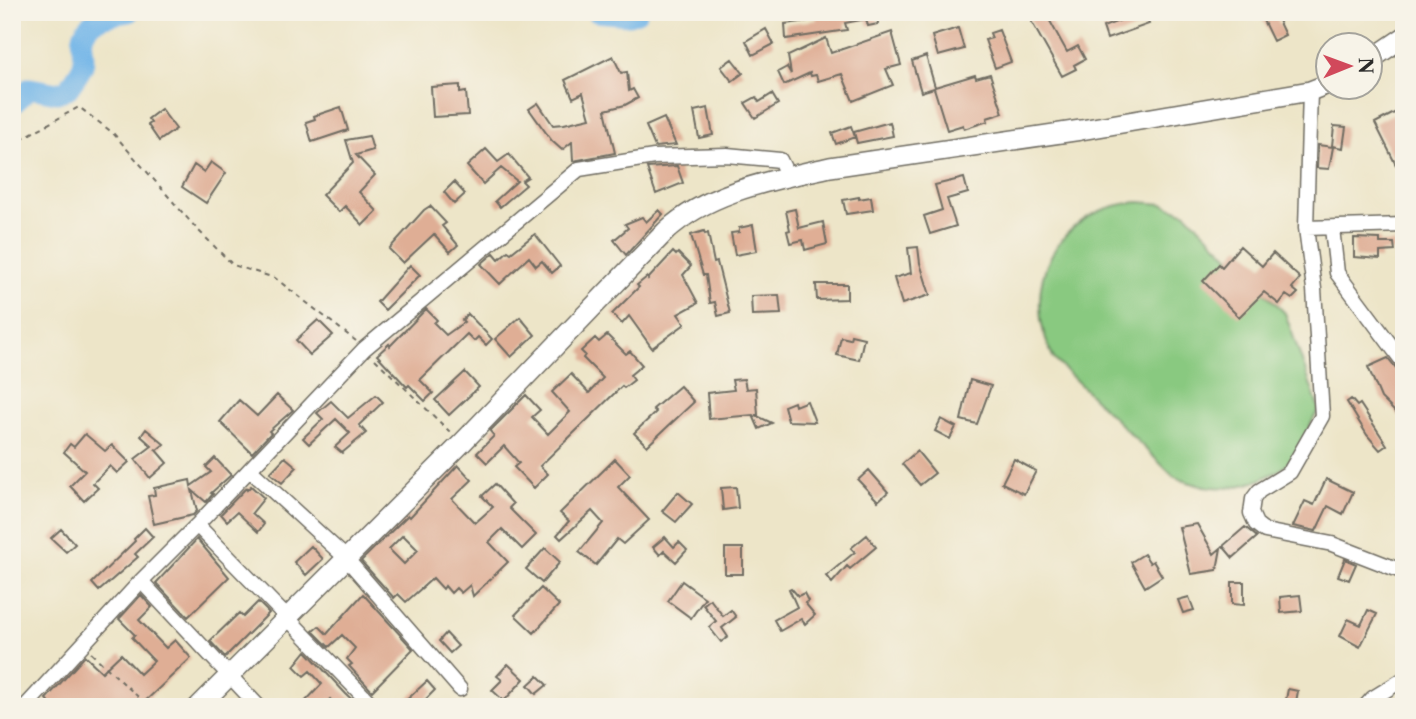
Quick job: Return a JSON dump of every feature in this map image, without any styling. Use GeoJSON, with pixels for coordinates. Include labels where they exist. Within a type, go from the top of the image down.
{"type":"FeatureCollection","features":[{"type":"Feature","properties":{"kind":"street"},"geometry":{"type":"LineString","coordinates":[[1384,51],[1404,37]]}},
{"type":"Feature","properties":{"kind":"street"},"geometry":{"type":"LineString","coordinates":[[198,707],[345,557],[462,443],[563,335],[680,218],[695,208],[789,176],[830,167],[1081,130],[1314,88]]}},
{"type":"Feature","properties":{"kind":"street"},"geometry":{"type":"LineString","coordinates":[[1318,102],[1306,228],[1314,289],[1322,416],[1290,472],[1258,491],[1253,499],[1251,513],[1256,524],[1265,531],[1332,544],[1404,572]]}},
{"type":"Feature","properties":{"kind":"street"},"geometry":{"type":"LineString","coordinates":[[32,704],[141,581],[197,526],[364,349],[579,169],[654,157],[727,155],[780,160],[789,176]]}},
{"type":"Feature","properties":{"kind":"street"},"geometry":{"type":"LineString","coordinates":[[1306,228],[1404,225]]}},
{"type":"Feature","properties":{"kind":"street"},"geometry":{"type":"LineString","coordinates":[[1332,228],[1337,273],[1404,363]]}},
{"type":"Feature","properties":{"kind":"street"},"geometry":{"type":"LineString","coordinates":[[250,470],[345,557],[460,689]]}},
{"type":"Feature","properties":{"kind":"street"},"geometry":{"type":"LineString","coordinates":[[197,526],[288,616],[374,707]]}},
{"type":"Feature","properties":{"kind":"street"},"geometry":{"type":"LineString","coordinates":[[141,581],[259,707]]}},
{"type":"Feature","properties":{"kind":"street"},"geometry":{"type":"LineString","coordinates":[[1366,707],[1373,698],[1404,679]]}},
{"type":"Feature","properties":{"kind":"path"},"geometry":{"type":"LineString","coordinates":[[12,144],[79,107],[113,133],[196,228],[233,265],[275,278],[345,331],[462,443]]}},
{"type":"Feature","properties":{"kind":"path"},"geometry":{"type":"LineString","coordinates":[[83,645],[149,707]]}},
{"type":"Feature","properties":{"kind":"green space"},"geometry":{"type":"Polygon","coordinates":[[[1139,202],[1163,204],[1186,213],[1285,313],[1319,409],[1288,463],[1260,480],[1235,486],[1210,487],[1173,476],[1054,359],[1044,332],[1040,305],[1042,279],[1051,256],[1065,235],[1085,219],[1110,208],[1139,202]]]}},
{"type":"Feature","properties":{"kind":"building"},"geometry":{"type":"Polygon","coordinates":[[[815,12],[877,12],[878,24],[868,26],[866,19],[845,23],[847,30],[786,39],[785,24],[817,20],[815,12]]]}},
{"type":"Feature","properties":{"kind":"building"},"geometry":{"type":"Polygon","coordinates":[[[1026,12],[1045,12],[1067,52],[1078,46],[1085,59],[1074,65],[1076,69],[1062,76],[1026,12]]]}},
{"type":"Feature","properties":{"kind":"building"},"geometry":{"type":"Polygon","coordinates":[[[1145,12],[1149,24],[1107,39],[1103,27],[1145,12]]]}},
{"type":"Feature","properties":{"kind":"building"},"geometry":{"type":"Polygon","coordinates":[[[1259,12],[1274,12],[1285,35],[1273,41],[1259,12]]]}},
{"type":"Feature","properties":{"kind":"building"},"geometry":{"type":"Polygon","coordinates":[[[958,28],[964,49],[938,56],[932,36],[958,28]]]}},
{"type":"Feature","properties":{"kind":"building"},"geometry":{"type":"Polygon","coordinates":[[[766,29],[774,44],[753,55],[746,41],[766,29]]]}},
{"type":"Feature","properties":{"kind":"building"},"geometry":{"type":"Polygon","coordinates":[[[999,30],[1011,62],[995,68],[985,40],[992,38],[990,33],[999,30]]]}},
{"type":"Feature","properties":{"kind":"building"},"geometry":{"type":"Polygon","coordinates":[[[892,32],[901,65],[886,69],[893,85],[853,101],[842,74],[818,81],[816,75],[811,76],[810,73],[784,85],[778,72],[787,67],[791,74],[788,56],[826,38],[831,53],[892,32]]]}},
{"type":"Feature","properties":{"kind":"building"},"geometry":{"type":"Polygon","coordinates":[[[613,56],[621,73],[627,72],[629,91],[633,89],[638,98],[625,105],[605,110],[615,153],[573,161],[572,142],[562,150],[552,141],[529,109],[538,103],[553,125],[590,118],[583,93],[573,98],[565,80],[613,56]]]}},
{"type":"Feature","properties":{"kind":"building"},"geometry":{"type":"Polygon","coordinates":[[[926,56],[935,87],[975,75],[976,78],[990,74],[1003,113],[964,129],[963,125],[947,130],[934,88],[921,92],[912,61],[926,56]]]}},
{"type":"Feature","properties":{"kind":"building"},"geometry":{"type":"Polygon","coordinates":[[[732,59],[743,73],[732,81],[721,67],[732,59]]]}},
{"type":"Feature","properties":{"kind":"building"},"geometry":{"type":"Polygon","coordinates":[[[460,85],[460,93],[466,92],[468,115],[433,117],[431,87],[460,85]]]}},
{"type":"Feature","properties":{"kind":"building"},"geometry":{"type":"Polygon","coordinates":[[[772,94],[778,104],[755,118],[745,103],[756,97],[759,102],[772,94]]]}},
{"type":"Feature","properties":{"kind":"building"},"geometry":{"type":"Polygon","coordinates":[[[341,107],[348,130],[312,142],[306,122],[315,119],[314,116],[341,107]]]}},
{"type":"Feature","properties":{"kind":"building"},"geometry":{"type":"Polygon","coordinates":[[[708,108],[713,135],[699,138],[694,111],[708,108]]]}},
{"type":"Feature","properties":{"kind":"building"},"geometry":{"type":"Polygon","coordinates":[[[1404,108],[1404,181],[1375,123],[1404,108]]]}},
{"type":"Feature","properties":{"kind":"building"},"geometry":{"type":"Polygon","coordinates":[[[161,109],[176,129],[159,141],[148,125],[151,123],[148,119],[161,109]]]}},
{"type":"Feature","properties":{"kind":"building"},"geometry":{"type":"Polygon","coordinates":[[[664,118],[676,145],[655,147],[646,126],[664,118]]]}},
{"type":"Feature","properties":{"kind":"building"},"geometry":{"type":"Polygon","coordinates":[[[890,122],[893,136],[857,143],[854,132],[890,122]]]}},
{"type":"Feature","properties":{"kind":"building"},"geometry":{"type":"Polygon","coordinates":[[[851,126],[855,137],[836,144],[832,133],[851,126]]]}},
{"type":"Feature","properties":{"kind":"building"},"geometry":{"type":"Polygon","coordinates":[[[1334,126],[1346,127],[1343,148],[1332,146],[1334,126]]]}},
{"type":"Feature","properties":{"kind":"building"},"geometry":{"type":"Polygon","coordinates":[[[369,136],[373,150],[356,155],[375,175],[359,192],[377,211],[363,225],[345,206],[339,212],[322,195],[353,163],[346,140],[369,136]]]}},
{"type":"Feature","properties":{"kind":"building"},"geometry":{"type":"Polygon","coordinates":[[[1318,145],[1333,147],[1329,169],[1317,168],[1318,145]]]}},
{"type":"Feature","properties":{"kind":"building"},"geometry":{"type":"Polygon","coordinates":[[[486,149],[498,162],[509,154],[528,177],[522,181],[526,185],[500,207],[495,201],[517,181],[501,168],[483,184],[467,166],[486,149]]]}},
{"type":"Feature","properties":{"kind":"building"},"geometry":{"type":"Polygon","coordinates":[[[211,162],[226,173],[206,203],[182,187],[194,165],[204,172],[211,162]]]}},
{"type":"Feature","properties":{"kind":"building"},"geometry":{"type":"Polygon","coordinates":[[[677,166],[683,183],[656,194],[647,168],[677,166]]]}},
{"type":"Feature","properties":{"kind":"building"},"geometry":{"type":"Polygon","coordinates":[[[964,178],[968,193],[947,199],[956,226],[930,234],[924,216],[942,210],[935,185],[964,178]]]}},
{"type":"Feature","properties":{"kind":"building"},"geometry":{"type":"Polygon","coordinates":[[[454,182],[465,194],[454,204],[444,192],[454,182]]]}},
{"type":"Feature","properties":{"kind":"building"},"geometry":{"type":"Polygon","coordinates":[[[871,197],[873,210],[846,214],[843,200],[871,197]]]}},
{"type":"Feature","properties":{"kind":"building"},"geometry":{"type":"Polygon","coordinates":[[[430,206],[446,223],[442,226],[458,245],[450,252],[434,234],[403,263],[389,249],[430,206]]]}},
{"type":"Feature","properties":{"kind":"building"},"geometry":{"type":"Polygon","coordinates":[[[795,209],[799,228],[823,222],[827,244],[805,250],[803,240],[790,243],[786,211],[795,209]]]}},
{"type":"Feature","properties":{"kind":"building"},"geometry":{"type":"Polygon","coordinates":[[[659,210],[663,214],[626,255],[614,240],[628,228],[625,224],[642,217],[646,222],[659,210]]]}},
{"type":"Feature","properties":{"kind":"building"},"geometry":{"type":"Polygon","coordinates":[[[753,225],[757,251],[735,255],[731,233],[753,225]]]}},
{"type":"Feature","properties":{"kind":"building"},"geometry":{"type":"Polygon","coordinates":[[[704,231],[705,234],[708,233],[714,263],[717,262],[730,313],[718,316],[715,302],[710,303],[706,275],[703,275],[691,235],[704,231]]]}},
{"type":"Feature","properties":{"kind":"building"},"geometry":{"type":"Polygon","coordinates":[[[535,234],[560,266],[552,273],[542,261],[536,266],[529,257],[500,284],[481,264],[494,253],[499,259],[508,251],[511,253],[535,234]]]}},
{"type":"Feature","properties":{"kind":"building"},"geometry":{"type":"Polygon","coordinates":[[[1354,238],[1380,239],[1380,243],[1394,243],[1395,251],[1380,252],[1380,259],[1354,257],[1354,238]]]}},
{"type":"Feature","properties":{"kind":"building"},"geometry":{"type":"Polygon","coordinates":[[[1240,246],[1262,266],[1273,253],[1300,278],[1292,288],[1298,293],[1292,299],[1286,295],[1279,304],[1264,292],[1239,317],[1203,281],[1219,264],[1222,267],[1240,246]]]}},
{"type":"Feature","properties":{"kind":"building"},"geometry":{"type":"Polygon","coordinates":[[[918,247],[930,295],[902,304],[894,278],[911,273],[908,248],[918,247]]]}},
{"type":"Feature","properties":{"kind":"building"},"geometry":{"type":"Polygon","coordinates":[[[673,252],[676,255],[678,253],[691,266],[683,275],[698,303],[678,314],[685,324],[652,348],[629,316],[622,324],[612,314],[639,287],[637,285],[647,277],[648,279],[673,252]]]}},
{"type":"Feature","properties":{"kind":"building"},"geometry":{"type":"Polygon","coordinates":[[[410,265],[420,275],[385,310],[377,302],[410,265]]]}},
{"type":"Feature","properties":{"kind":"building"},"geometry":{"type":"Polygon","coordinates":[[[816,284],[847,284],[847,299],[817,300],[816,284]]]}},
{"type":"Feature","properties":{"kind":"building"},"geometry":{"type":"Polygon","coordinates":[[[779,295],[781,314],[752,315],[751,296],[779,295]]]}},
{"type":"Feature","properties":{"kind":"building"},"geometry":{"type":"Polygon","coordinates":[[[426,309],[437,320],[434,323],[446,335],[464,322],[462,320],[468,314],[492,339],[486,345],[478,337],[474,341],[467,334],[420,380],[433,393],[425,401],[409,385],[407,387],[377,355],[389,344],[390,346],[426,309]]]}},
{"type":"Feature","properties":{"kind":"building"},"geometry":{"type":"Polygon","coordinates":[[[520,317],[535,335],[511,357],[495,339],[520,317]]]}},
{"type":"Feature","properties":{"kind":"building"},"geometry":{"type":"Polygon","coordinates":[[[318,320],[333,335],[310,355],[296,340],[318,320]]]}},
{"type":"Feature","properties":{"kind":"building"},"geometry":{"type":"Polygon","coordinates":[[[607,335],[626,354],[630,351],[642,365],[630,375],[634,380],[624,388],[622,386],[540,466],[548,474],[534,488],[514,467],[519,463],[504,446],[487,463],[477,453],[494,436],[490,431],[526,395],[540,410],[532,417],[548,434],[570,412],[552,392],[571,374],[589,393],[603,378],[583,358],[585,355],[581,351],[595,338],[599,342],[607,335]]]}},
{"type":"Feature","properties":{"kind":"building"},"geometry":{"type":"Polygon","coordinates":[[[851,335],[864,338],[859,360],[837,355],[841,337],[850,339],[851,335]]]}},
{"type":"Feature","properties":{"kind":"building"},"geometry":{"type":"Polygon","coordinates":[[[1388,358],[1404,378],[1404,421],[1381,398],[1368,367],[1388,358]]]}},
{"type":"Feature","properties":{"kind":"building"},"geometry":{"type":"Polygon","coordinates":[[[465,372],[479,387],[449,415],[435,400],[465,372]]]}},
{"type":"Feature","properties":{"kind":"building"},"geometry":{"type":"Polygon","coordinates":[[[744,379],[746,389],[756,388],[758,415],[755,415],[772,423],[759,429],[753,415],[709,419],[707,393],[734,390],[732,380],[744,379]]]}},
{"type":"Feature","properties":{"kind":"building"},"geometry":{"type":"Polygon","coordinates":[[[970,380],[991,386],[977,424],[961,420],[970,380]]]}},
{"type":"Feature","properties":{"kind":"building"},"geometry":{"type":"Polygon","coordinates":[[[680,386],[694,402],[647,446],[634,433],[656,412],[653,409],[680,386]]]}},
{"type":"Feature","properties":{"kind":"building"},"geometry":{"type":"Polygon","coordinates":[[[277,395],[293,410],[269,431],[271,433],[252,453],[220,422],[239,400],[257,416],[277,395]]]}},
{"type":"Feature","properties":{"kind":"building"},"geometry":{"type":"Polygon","coordinates":[[[376,395],[383,402],[359,425],[366,433],[342,453],[335,447],[350,433],[336,419],[309,444],[303,438],[323,419],[317,413],[331,401],[348,418],[376,395]]]}},
{"type":"Feature","properties":{"kind":"building"},"geometry":{"type":"Polygon","coordinates":[[[1351,399],[1357,406],[1360,404],[1387,445],[1380,450],[1367,435],[1347,402],[1351,399]]]}},
{"type":"Feature","properties":{"kind":"building"},"geometry":{"type":"Polygon","coordinates":[[[807,401],[815,422],[788,421],[784,406],[794,402],[795,406],[807,401]]]}},
{"type":"Feature","properties":{"kind":"building"},"geometry":{"type":"Polygon","coordinates":[[[941,419],[956,427],[950,439],[935,431],[941,419]]]}},
{"type":"Feature","properties":{"kind":"building"},"geometry":{"type":"Polygon","coordinates":[[[146,429],[164,444],[155,449],[167,463],[150,478],[135,459],[152,446],[141,436],[146,429]]]}},
{"type":"Feature","properties":{"kind":"building"},"geometry":{"type":"Polygon","coordinates":[[[85,434],[105,451],[112,445],[129,462],[117,473],[110,466],[93,483],[98,488],[84,501],[70,486],[85,471],[64,452],[70,444],[74,447],[85,434]]]}},
{"type":"Feature","properties":{"kind":"building"},"geometry":{"type":"Polygon","coordinates":[[[917,451],[935,473],[920,485],[902,464],[917,451]]]}},
{"type":"Feature","properties":{"kind":"building"},"geometry":{"type":"Polygon","coordinates":[[[285,457],[297,467],[282,483],[270,473],[285,457]]]}},
{"type":"Feature","properties":{"kind":"building"},"geometry":{"type":"Polygon","coordinates":[[[215,458],[231,475],[211,493],[213,494],[206,502],[192,490],[197,511],[193,515],[154,524],[148,496],[155,495],[154,488],[190,480],[191,486],[211,472],[206,467],[215,458]]]}},
{"type":"Feature","properties":{"kind":"building"},"geometry":{"type":"Polygon","coordinates":[[[615,459],[630,475],[618,487],[649,520],[623,544],[617,539],[596,565],[579,552],[603,523],[592,511],[561,539],[557,535],[569,521],[560,513],[615,459]]]}},
{"type":"Feature","properties":{"kind":"building"},"geometry":{"type":"Polygon","coordinates":[[[1014,459],[1036,471],[1024,494],[1002,483],[1014,459]]]}},
{"type":"Feature","properties":{"kind":"building"},"geometry":{"type":"Polygon","coordinates":[[[458,465],[472,480],[452,499],[475,523],[493,507],[482,496],[495,484],[513,504],[509,508],[536,535],[522,549],[502,529],[489,542],[508,562],[473,596],[470,585],[461,593],[456,588],[451,593],[433,578],[406,602],[398,594],[394,598],[361,561],[408,515],[410,517],[458,465]],[[403,535],[389,549],[404,564],[418,550],[403,535]]]}},
{"type":"Feature","properties":{"kind":"building"},"geometry":{"type":"Polygon","coordinates":[[[869,470],[888,492],[878,501],[858,480],[869,470]]]}},
{"type":"Feature","properties":{"kind":"building"},"geometry":{"type":"Polygon","coordinates":[[[1326,479],[1353,492],[1343,514],[1328,506],[1316,531],[1293,526],[1305,501],[1314,505],[1326,479]]]}},
{"type":"Feature","properties":{"kind":"building"},"geometry":{"type":"Polygon","coordinates":[[[251,486],[264,498],[252,513],[264,524],[258,532],[237,512],[227,521],[221,514],[251,486]]]}},
{"type":"Feature","properties":{"kind":"building"},"geometry":{"type":"Polygon","coordinates":[[[736,487],[738,508],[723,510],[721,488],[736,487]]]}},
{"type":"Feature","properties":{"kind":"building"},"geometry":{"type":"Polygon","coordinates":[[[678,492],[692,504],[676,522],[662,511],[678,492]]]}},
{"type":"Feature","properties":{"kind":"building"},"geometry":{"type":"Polygon","coordinates":[[[1197,524],[1214,554],[1221,548],[1217,570],[1191,574],[1179,527],[1197,524]]]}},
{"type":"Feature","properties":{"kind":"building"},"geometry":{"type":"Polygon","coordinates":[[[1245,527],[1257,537],[1233,558],[1223,546],[1245,527]]]}},
{"type":"Feature","properties":{"kind":"building"},"geometry":{"type":"Polygon","coordinates":[[[145,528],[153,537],[135,554],[138,557],[99,591],[92,583],[145,528]]]}},
{"type":"Feature","properties":{"kind":"building"},"geometry":{"type":"Polygon","coordinates":[[[61,529],[75,544],[66,552],[51,538],[61,529]]]}},
{"type":"Feature","properties":{"kind":"building"},"geometry":{"type":"Polygon","coordinates":[[[867,535],[876,547],[850,569],[847,566],[832,583],[826,576],[855,552],[851,548],[867,535]]]}},
{"type":"Feature","properties":{"kind":"building"},"geometry":{"type":"Polygon","coordinates":[[[665,537],[674,547],[679,542],[687,550],[676,562],[664,551],[660,555],[653,547],[665,537]]]}},
{"type":"Feature","properties":{"kind":"building"},"geometry":{"type":"Polygon","coordinates":[[[197,539],[229,577],[188,617],[156,583],[197,539]]]}},
{"type":"Feature","properties":{"kind":"building"},"geometry":{"type":"Polygon","coordinates":[[[311,546],[323,559],[306,575],[294,562],[311,546]]]}},
{"type":"Feature","properties":{"kind":"building"},"geometry":{"type":"Polygon","coordinates":[[[545,548],[560,562],[542,583],[526,569],[545,548]]]}},
{"type":"Feature","properties":{"kind":"building"},"geometry":{"type":"Polygon","coordinates":[[[725,548],[743,548],[743,574],[725,574],[725,548]]]}},
{"type":"Feature","properties":{"kind":"building"},"geometry":{"type":"Polygon","coordinates":[[[1144,554],[1150,563],[1153,561],[1162,576],[1145,587],[1131,562],[1144,554]]]}},
{"type":"Feature","properties":{"kind":"building"},"geometry":{"type":"Polygon","coordinates":[[[1345,559],[1356,564],[1349,580],[1338,576],[1345,559]]]}},
{"type":"Feature","properties":{"kind":"building"},"geometry":{"type":"Polygon","coordinates":[[[682,581],[705,598],[691,618],[668,601],[682,581]]]}},
{"type":"Feature","properties":{"kind":"building"},"geometry":{"type":"Polygon","coordinates":[[[1232,582],[1244,582],[1244,605],[1232,604],[1232,582]]]}},
{"type":"Feature","properties":{"kind":"building"},"geometry":{"type":"Polygon","coordinates":[[[541,588],[559,605],[534,633],[515,615],[541,588]]]}},
{"type":"Feature","properties":{"kind":"building"},"geometry":{"type":"Polygon","coordinates":[[[789,589],[798,596],[804,593],[808,601],[805,603],[815,615],[805,624],[801,619],[780,631],[774,620],[797,607],[789,589]]]}},
{"type":"Feature","properties":{"kind":"building"},"geometry":{"type":"Polygon","coordinates":[[[363,594],[413,649],[372,691],[349,666],[352,664],[347,659],[355,648],[342,635],[329,647],[313,631],[319,626],[327,634],[363,594]]]}},
{"type":"Feature","properties":{"kind":"building"},"geometry":{"type":"Polygon","coordinates":[[[141,595],[152,607],[139,620],[166,648],[175,640],[191,658],[139,707],[53,707],[46,699],[85,656],[102,672],[121,654],[140,674],[154,661],[132,638],[135,635],[119,619],[141,595]]]}},
{"type":"Feature","properties":{"kind":"building"},"geometry":{"type":"Polygon","coordinates":[[[1300,595],[1302,611],[1281,613],[1280,597],[1300,595]]]}},
{"type":"Feature","properties":{"kind":"building"},"geometry":{"type":"Polygon","coordinates":[[[1189,597],[1194,610],[1183,613],[1178,600],[1189,597]]]}},
{"type":"Feature","properties":{"kind":"building"},"geometry":{"type":"Polygon","coordinates":[[[710,599],[723,616],[731,610],[736,617],[722,628],[728,637],[721,642],[709,627],[716,621],[703,605],[710,599]]]}},
{"type":"Feature","properties":{"kind":"building"},"geometry":{"type":"Polygon","coordinates":[[[258,602],[269,613],[225,657],[210,641],[239,613],[243,617],[258,602]]]}},
{"type":"Feature","properties":{"kind":"building"},"geometry":{"type":"Polygon","coordinates":[[[1368,610],[1377,614],[1360,647],[1340,636],[1348,619],[1361,625],[1368,610]]]}},
{"type":"Feature","properties":{"kind":"building"},"geometry":{"type":"Polygon","coordinates":[[[446,633],[458,646],[450,653],[439,641],[446,633]]]}},
{"type":"Feature","properties":{"kind":"building"},"geometry":{"type":"Polygon","coordinates":[[[306,651],[360,707],[337,707],[330,699],[323,707],[300,707],[322,684],[310,671],[304,676],[294,666],[306,651]]]}},
{"type":"Feature","properties":{"kind":"building"},"geometry":{"type":"Polygon","coordinates":[[[508,664],[524,679],[504,701],[492,690],[502,680],[497,676],[508,664]]]}},
{"type":"Feature","properties":{"kind":"building"},"geometry":{"type":"Polygon","coordinates":[[[538,676],[547,685],[536,694],[528,685],[538,676]]]}},
{"type":"Feature","properties":{"kind":"building"},"geometry":{"type":"Polygon","coordinates":[[[427,681],[435,690],[418,707],[399,707],[427,681]]]}},
{"type":"Feature","properties":{"kind":"building"},"geometry":{"type":"Polygon","coordinates":[[[1288,689],[1298,691],[1295,707],[1285,705],[1288,689]]]}},
{"type":"Feature","properties":{"kind":"waterway"},"geometry":{"type":"LineString","coordinates":[[12,105],[30,88],[57,93],[68,89],[83,65],[85,30],[102,18],[129,12]]}},
{"type":"Feature","properties":{"kind":"waterway"},"geometry":{"type":"LineString","coordinates":[[597,12],[629,15],[637,12]]}}]}
